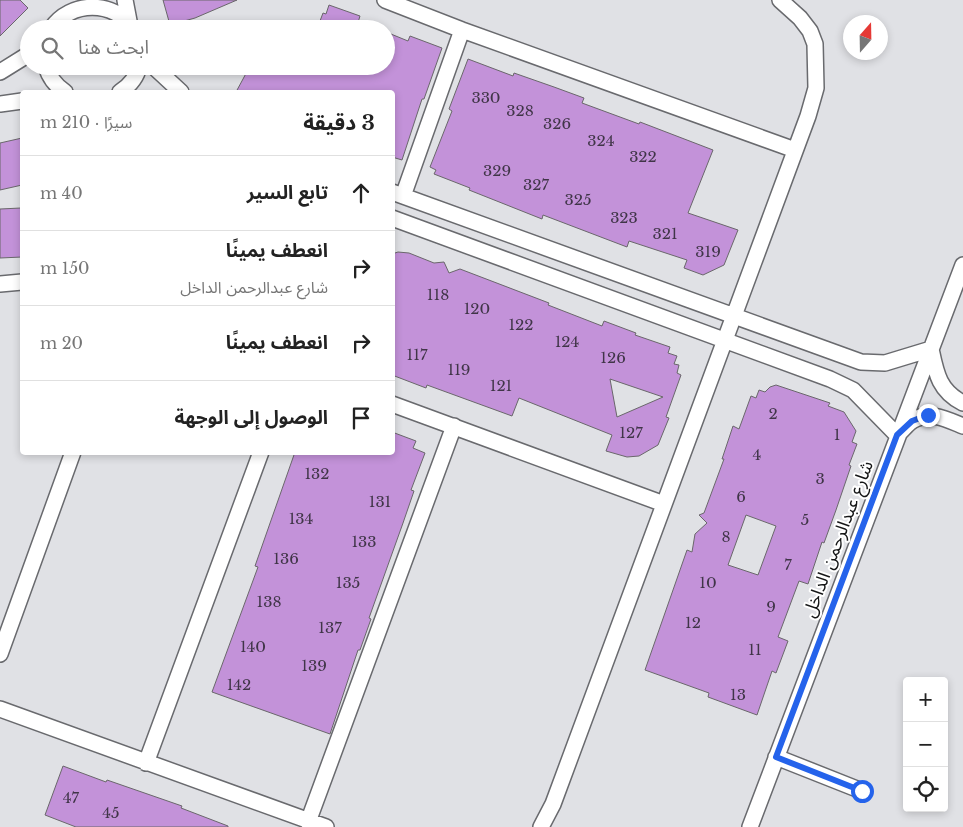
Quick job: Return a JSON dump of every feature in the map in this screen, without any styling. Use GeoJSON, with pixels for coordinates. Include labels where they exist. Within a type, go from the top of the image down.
{"type":"FeatureCollection","features":[{"type":"Feature","properties":{"kind":"street"},"geometry":{"type":"LineString","coordinates":[[59,20],[63,15],[69,0]]}},
{"type":"Feature","properties":{"kind":"street"},"geometry":{"type":"LineString","coordinates":[[125,0],[130,20]]}},
{"type":"Feature","properties":{"kind":"street"},"geometry":{"type":"LineString","coordinates":[[385,0],[462,30],[796,150]]}},
{"type":"Feature","properties":{"kind":"street"},"geometry":{"type":"LineString","coordinates":[[541,827],[553,804],[796,150],[816,88],[815,44],[810,31],[800,18],[780,0]]}},
{"type":"Feature","properties":{"kind":"street"},"geometry":{"type":"LineString","coordinates":[[63,15],[79,7],[97,5],[115,10],[126,20]]}},
{"type":"Feature","properties":{"kind":"street"},"geometry":{"type":"LineString","coordinates":[[462,30],[398,194],[861,362],[886,363],[930,349],[936,374],[950,396],[963,403]]}},
{"type":"Feature","properties":{"kind":"street"},"geometry":{"type":"LineString","coordinates":[[0,72],[20,60]]}},
{"type":"Feature","properties":{"kind":"street"},"geometry":{"type":"LineString","coordinates":[[50,75],[58,88],[62,90]]}},
{"type":"Feature","properties":{"kind":"street"},"geometry":{"type":"LineString","coordinates":[[123,90],[129,86],[136,75]]}},
{"type":"Feature","properties":{"kind":"street"},"geometry":{"type":"LineString","coordinates":[[163,75],[179,90]]}},
{"type":"Feature","properties":{"kind":"street"},"geometry":{"type":"LineString","coordinates":[[0,104],[20,101]]}},
{"type":"Feature","properties":{"kind":"street"},"geometry":{"type":"LineString","coordinates":[[395,219],[830,380],[852,390],[897,435],[912,421],[928,415],[942,417],[963,426]]}},
{"type":"Feature","properties":{"kind":"street","name":"شارع عبدالرحمن الداخل"},"geometry":{"type":"LineString","coordinates":[[750,827],[963,265]]}},
{"type":"Feature","properties":{"kind":"street"},"geometry":{"type":"LineString","coordinates":[[0,284],[20,282]]}},
{"type":"Feature","properties":{"kind":"street"},"geometry":{"type":"LineString","coordinates":[[395,405],[664,504]]}},
{"type":"Feature","properties":{"kind":"street"},"geometry":{"type":"LineString","coordinates":[[308,822],[454,426]]}},
{"type":"Feature","properties":{"kind":"street"},"geometry":{"type":"LineString","coordinates":[[0,654],[72,455]]}},
{"type":"Feature","properties":{"kind":"street"},"geometry":{"type":"LineString","coordinates":[[146,763],[260,455]]}},
{"type":"Feature","properties":{"kind":"street"},"geometry":{"type":"LineString","coordinates":[[0,709],[326,827]]}},
{"type":"Feature","properties":{"kind":"street"},"geometry":{"type":"LineString","coordinates":[[776,757],[862,791]]}},
{"type":"Feature","properties":{"kind":"building"},"geometry":{"type":"Polygon","coordinates":[[[0,0],[20,0],[28,8],[0,36],[0,0]]]}},
{"type":"Feature","properties":{"kind":"building"},"geometry":{"type":"Polygon","coordinates":[[[163,0],[237,0],[195,18],[169,20],[163,0]]]}},
{"type":"Feature","properties":{"kind":"building"},"geometry":{"type":"Polygon","coordinates":[[[329,5],[360,16],[359,20],[320,20],[323,13],[326,14],[329,5]]]}},
{"type":"Feature","properties":{"kind":"building"},"geometry":{"type":"Polygon","coordinates":[[[395,36],[408,41],[410,36],[442,48],[424,99],[422,99],[402,160],[395,158],[395,90],[237,90],[245,75],[395,75],[395,36]]]}},
{"type":"Feature","properties":{"kind":"building"},"geometry":{"type":"Polygon","coordinates":[[[468,59],[513,76],[514,73],[584,98],[582,103],[639,124],[640,122],[713,150],[688,213],[738,230],[724,265],[703,275],[684,268],[687,260],[629,241],[627,247],[543,215],[542,219],[434,174],[436,170],[430,167],[452,111],[449,109],[468,59]]]}},
{"type":"Feature","properties":{"kind":"building"},"geometry":{"type":"Polygon","coordinates":[[[20,138],[20,185],[0,190],[0,143],[20,138]]]}},
{"type":"Feature","properties":{"kind":"building"},"geometry":{"type":"Polygon","coordinates":[[[20,208],[20,257],[0,258],[0,209],[20,208]]]}},
{"type":"Feature","properties":{"kind":"building"},"geometry":{"type":"Polygon","coordinates":[[[398,252],[409,253],[434,263],[444,262],[449,273],[460,269],[549,303],[548,305],[602,326],[604,321],[636,333],[635,335],[670,347],[668,353],[677,356],[674,364],[679,365],[677,373],[681,375],[666,417],[669,418],[658,445],[639,456],[627,457],[606,451],[612,435],[519,398],[512,416],[427,385],[426,388],[395,376],[395,253],[398,252]],[[610,379],[617,417],[663,397],[610,379]]]}},
{"type":"Feature","properties":{"kind":"building"},"geometry":{"type":"Polygon","coordinates":[[[776,385],[830,403],[828,406],[844,412],[856,431],[852,442],[857,444],[836,510],[824,543],[822,542],[808,584],[799,581],[778,637],[788,641],[776,673],[772,671],[757,715],[708,697],[709,693],[645,670],[687,550],[692,552],[695,534],[707,523],[699,515],[704,513],[724,459],[722,459],[733,426],[739,429],[751,396],[756,398],[759,390],[765,392],[770,387],[776,385]],[[746,515],[728,565],[758,575],[776,526],[746,515]]]}},
{"type":"Feature","properties":{"kind":"building"},"geometry":{"type":"Polygon","coordinates":[[[395,433],[416,441],[413,448],[425,453],[411,490],[414,491],[369,618],[371,619],[360,650],[358,650],[330,734],[212,692],[258,567],[255,566],[294,455],[395,455],[395,433]]]}},
{"type":"Feature","properties":{"kind":"building"},"geometry":{"type":"Polygon","coordinates":[[[63,766],[182,806],[181,808],[228,827],[76,827],[45,815],[63,766]]]}},
{"type":"Feature","properties":{"kind":"route"},"geometry":{"type":"LineString","coordinates":[[862,791],[776,757],[897,435],[912,421],[928,415]]}}]}
